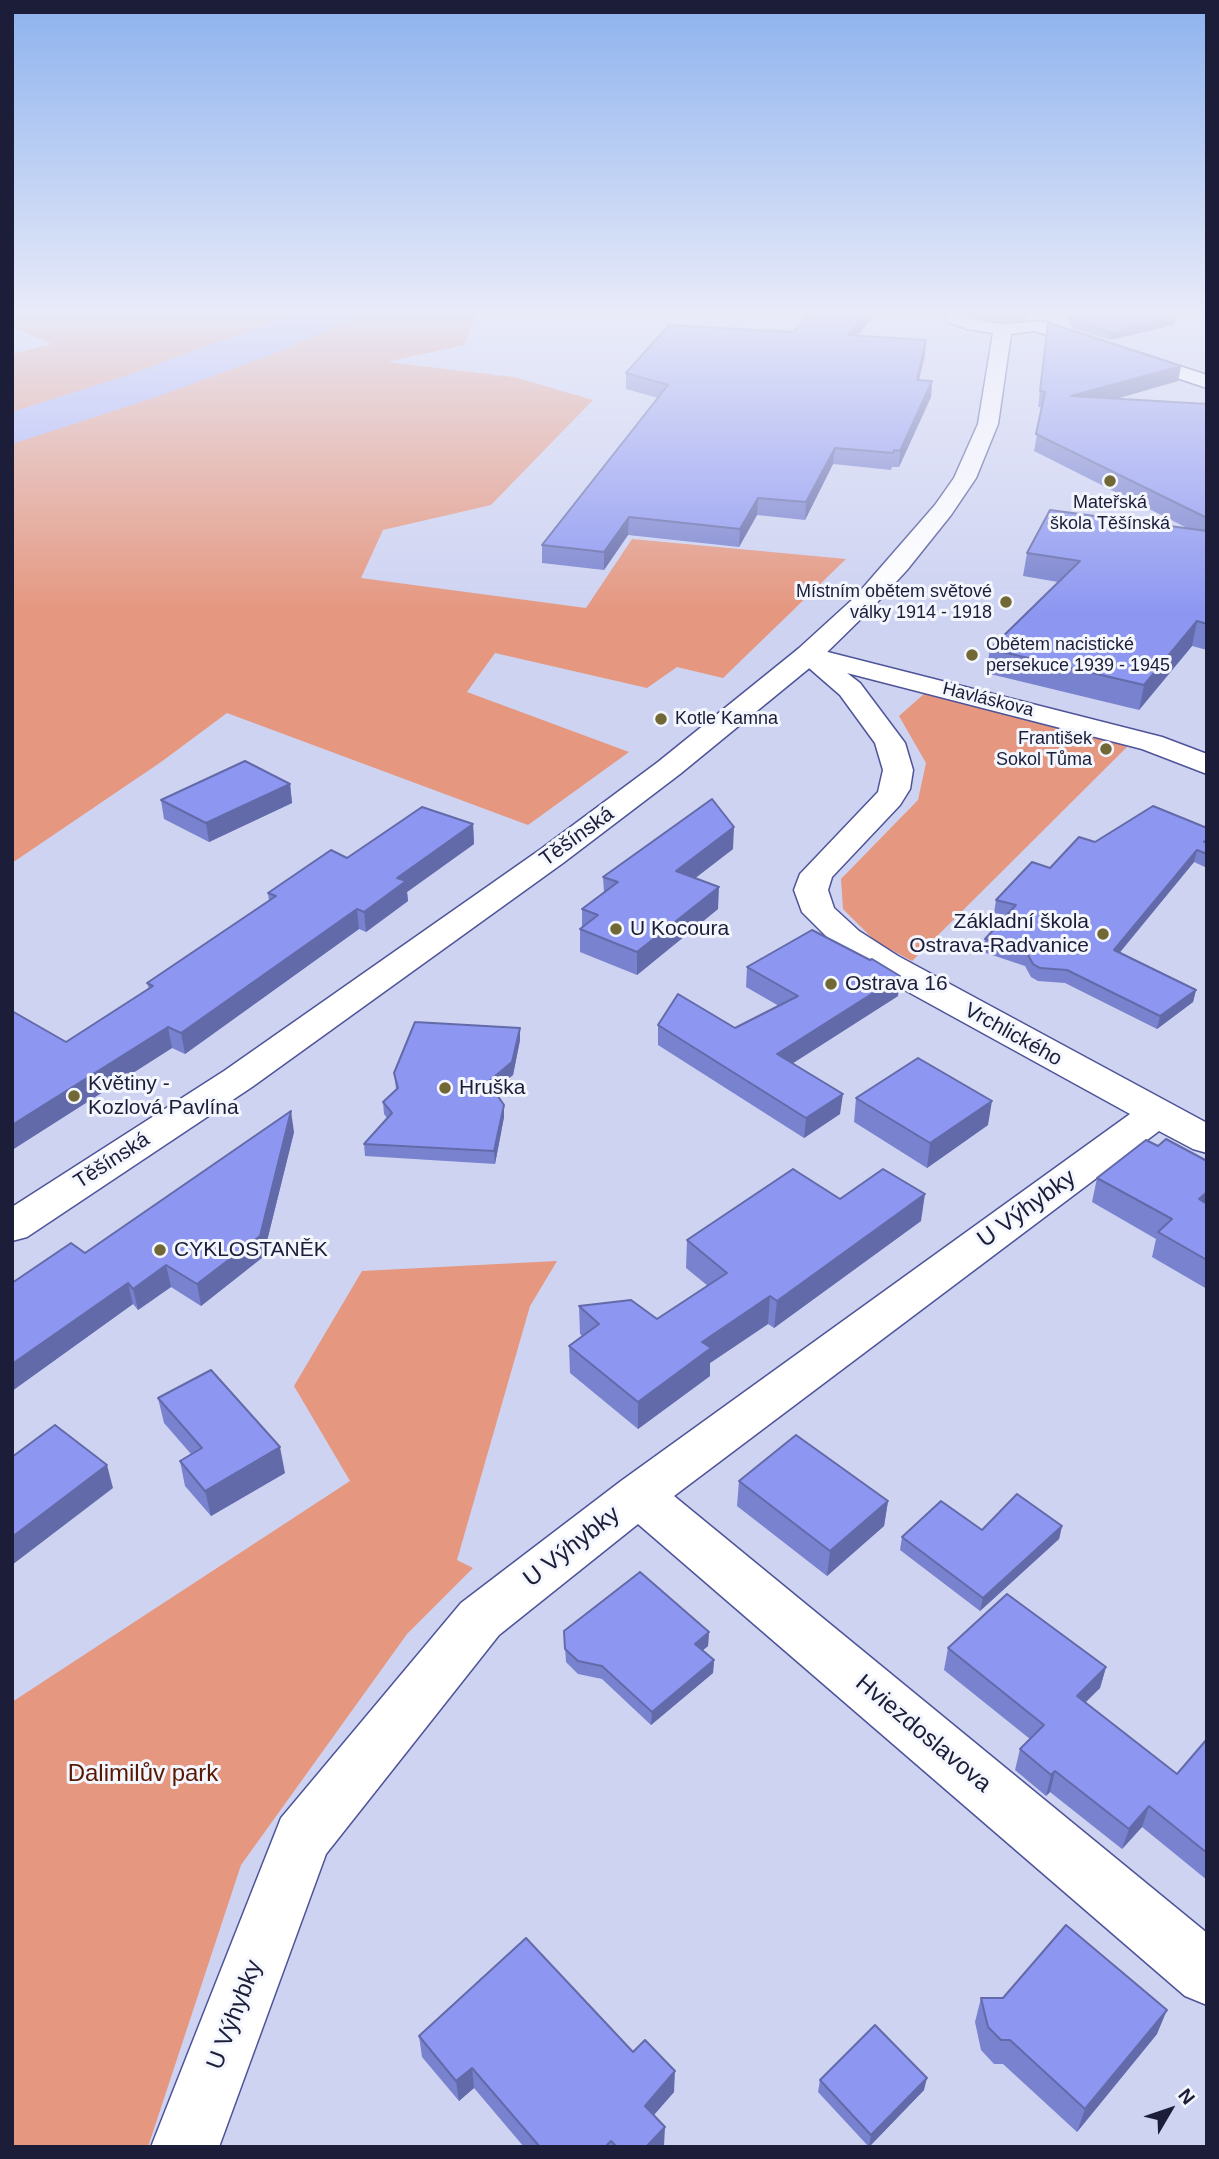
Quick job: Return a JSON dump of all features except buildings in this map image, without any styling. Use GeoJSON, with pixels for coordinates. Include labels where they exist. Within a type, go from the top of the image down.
{"type":"FeatureCollection","features":[{"type":"Feature","properties":{"kind":"street","name":"Těšínská"},"geometry":{"type":"LineString","coordinates":[[12,1227],[238,1079],[552,856],[659,776],[808,655],[863,603],[943,510],[965,478],[988,424],[990,412]]}},
{"type":"Feature","properties":{"kind":"street","name":"Havláskova"},"geometry":{"type":"LineString","coordinates":[[808,655],[1152,743],[1207,765]]}},
{"type":"Feature","properties":{"kind":"street","name":"Vrchlického"},"geometry":{"type":"LineString","coordinates":[[808,655],[849,689],[890,743],[898,770],[895,789],[889,798],[816,874],[811,890],[819,912],[847,938],[885,964],[1207,1140]]}},
{"type":"Feature","properties":{"kind":"street","name":"U Výhybky"},"geometry":{"type":"LineString","coordinates":[[185,2147],[302,1838],[480,1619],[639,1494],[1157,1113]]}},
{"type":"Feature","properties":{"kind":"street","name":"Hviezdoslavova"},"geometry":{"type":"LineString","coordinates":[[639,1494],[1207,1974]]}},
{"type":"Feature","properties":{"kind":"green space"},"geometry":{"type":"Polygon","coordinates":[[[12,412],[582,412],[491,505],[383,530],[361,578],[586,608],[632,539],[846,559],[723,678],[677,667],[647,688],[495,653],[467,692],[629,752],[528,825],[227,713],[161,762],[12,863],[12,412]]]}},
{"type":"Feature","properties":{"kind":"green space"},"geometry":{"type":"Polygon","coordinates":[[[925,693],[1128,746],[912,961],[875,941],[843,909],[841,879],[918,800],[926,763],[899,716],[925,693]]]}},
{"type":"Feature","properties":{"kind":"green space","name":"Dalimilův park"},"geometry":{"type":"Polygon","coordinates":[[[557,1261],[530,1306],[457,1560],[473,1568],[407,1634],[241,1865],[148,2147],[12,2147],[12,1702],[350,1481],[294,1386],[362,1271],[557,1261]]]}},
{"type":"Feature","properties":{"kind":"waterway"},"geometry":{"type":"LineString","coordinates":[[12,429],[64,412]]}},
{"type":"Feature","properties":{"kind":"place","name":"Mateřská škola Těšínská"},"geometry":{"type":"Point","coordinates":[1110,481]}},
{"type":"Feature","properties":{"kind":"place","name":"Místním obětem světové války 1914 - 1918"},"geometry":{"type":"Point","coordinates":[1006,602]}},
{"type":"Feature","properties":{"kind":"place","name":"Obětem nacistické persekuce 1939 - 1945"},"geometry":{"type":"Point","coordinates":[972,655]}},
{"type":"Feature","properties":{"kind":"place","name":"Kotle Kamna"},"geometry":{"type":"Point","coordinates":[661,719]}},
{"type":"Feature","properties":{"kind":"place","name":"František Sokol Tůma"},"geometry":{"type":"Point","coordinates":[1106,749]}},
{"type":"Feature","properties":{"kind":"place","name":"U Kocoura"},"geometry":{"type":"Point","coordinates":[616,929]}},
{"type":"Feature","properties":{"kind":"place","name":"Základní škola Ostrava-Radvanice"},"geometry":{"type":"Point","coordinates":[1103,934]}},
{"type":"Feature","properties":{"kind":"place","name":"Ostrava 16"},"geometry":{"type":"Point","coordinates":[831,984]}},
{"type":"Feature","properties":{"kind":"place","name":"Hruška"},"geometry":{"type":"Point","coordinates":[445,1088]}},
{"type":"Feature","properties":{"kind":"place","name":"Květiny - Kozlová Pavlína"},"geometry":{"type":"Point","coordinates":[74,1096]}},
{"type":"Feature","properties":{"kind":"place","name":"CYKLOSTANĚK"},"geometry":{"type":"Point","coordinates":[160,1250]}}]}
